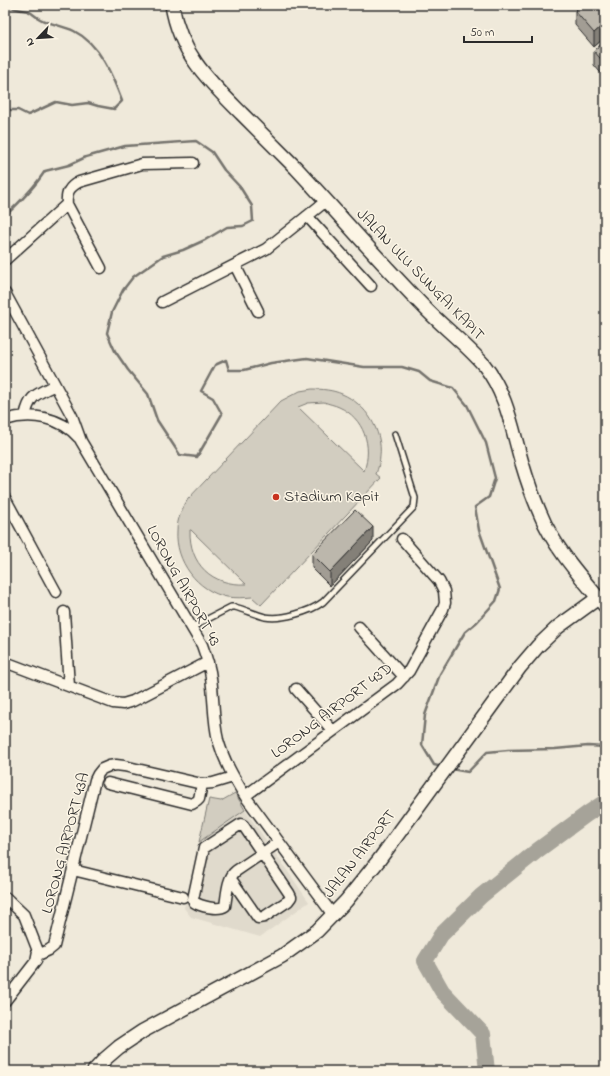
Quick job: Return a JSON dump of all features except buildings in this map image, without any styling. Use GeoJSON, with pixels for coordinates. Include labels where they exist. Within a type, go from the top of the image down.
{"type":"FeatureCollection","features":[{"type":"Feature","properties":{"kind":"main road","name":"JALAN ULU SUNGAI KAPIT"},"geometry":{"type":"LineString","coordinates":[[172,5],[180,36],[186,49],[212,84],[296,168],[425,308],[484,366],[499,390],[507,408],[523,466],[540,514],[549,533],[559,548],[602,602]]}},
{"type":"Feature","properties":{"kind":"main road","name":"JALAN AIRPORT"},"geometry":{"type":"LineString","coordinates":[[94,1071],[105,1059],[130,1039],[171,1015],[282,956],[316,931],[333,915],[379,860],[520,667],[538,646],[558,627],[602,602]]}},
{"type":"Feature","properties":{"kind":"street"},"geometry":{"type":"LineString","coordinates":[[101,268],[67,204],[68,192],[71,187],[79,182],[142,164],[193,163]]}},
{"type":"Feature","properties":{"kind":"street"},"geometry":{"type":"LineString","coordinates":[[162,302],[271,246],[326,201]]}},
{"type":"Feature","properties":{"kind":"street"},"geometry":{"type":"LineString","coordinates":[[5,260],[67,204]]}},
{"type":"Feature","properties":{"kind":"street"},"geometry":{"type":"LineString","coordinates":[[307,216],[371,286]]}},
{"type":"Feature","properties":{"kind":"street"},"geometry":{"type":"LineString","coordinates":[[235,265],[258,311]]}},
{"type":"Feature","properties":{"kind":"street"},"geometry":{"type":"LineString","coordinates":[[5,293],[72,416],[81,441]]}},
{"type":"Feature","properties":{"kind":"street"},"geometry":{"type":"LineString","coordinates":[[25,416],[28,404],[32,398],[55,385]]}},
{"type":"Feature","properties":{"kind":"street"},"geometry":{"type":"LineString","coordinates":[[5,420],[25,416],[37,416],[58,422],[81,441]]}},
{"type":"Feature","properties":{"kind":"street","name":"LORONG AIRPORT 43"},"geometry":{"type":"LineString","coordinates":[[81,441],[202,645],[208,662],[218,739],[224,759],[233,777],[245,796],[333,915]]}},
{"type":"Feature","properties":{"kind":"street"},"geometry":{"type":"LineString","coordinates":[[5,498],[56,592]]}},
{"type":"Feature","properties":{"kind":"street","name":"LORONG AIRPORT 43D"},"geometry":{"type":"LineString","coordinates":[[245,796],[397,684],[404,677],[443,610],[445,596],[440,581],[402,539]]}},
{"type":"Feature","properties":{"kind":"street"},"geometry":{"type":"LineString","coordinates":[[64,612],[69,686]]}},
{"type":"Feature","properties":{"kind":"street"},"geometry":{"type":"LineString","coordinates":[[359,627],[404,677]]}},
{"type":"Feature","properties":{"kind":"street"},"geometry":{"type":"LineString","coordinates":[[5,662],[113,703],[128,703],[208,662]]}},
{"type":"Feature","properties":{"kind":"street"},"geometry":{"type":"LineString","coordinates":[[296,688],[333,731]]}},
{"type":"Feature","properties":{"kind":"street","name":"LORONG AIRPORT 43A"},"geometry":{"type":"LineString","coordinates":[[38,955],[54,946],[95,780],[102,769],[109,766],[124,766],[202,784],[213,784],[233,777]]}},
{"type":"Feature","properties":{"kind":"street"},"geometry":{"type":"LineString","coordinates":[[108,782],[192,804],[197,802],[199,799],[202,784]]}},
{"type":"Feature","properties":{"kind":"street"},"geometry":{"type":"LineString","coordinates":[[231,879],[258,918],[264,917],[288,901],[290,897],[289,893],[262,853],[243,825],[241,824],[204,848],[193,897],[194,902],[197,904],[219,908],[223,907],[231,879],[234,873],[262,853],[279,842]]}},
{"type":"Feature","properties":{"kind":"street"},"geometry":{"type":"LineString","coordinates":[[73,870],[183,897]]}},
{"type":"Feature","properties":{"kind":"street"},"geometry":{"type":"LineString","coordinates":[[5,897],[27,919],[38,948],[36,961],[5,1001]]}},
{"type":"Feature","properties":{"kind":"lane"},"geometry":{"type":"LineString","coordinates":[[192,627],[230,607],[235,607],[266,617],[276,617],[305,612],[323,602],[414,507],[415,498],[396,434]]}},
{"type":"Feature","properties":{"kind":"shaded area"},"geometry":{"type":"Polygon","coordinates":[[[316,389],[339,393],[351,399],[365,411],[376,428],[379,437],[380,458],[376,474],[381,478],[261,605],[252,597],[227,597],[216,594],[197,581],[184,563],[177,542],[177,527],[180,514],[188,499],[281,401],[300,391],[316,389]],[[324,402],[308,403],[298,407],[364,471],[367,462],[367,443],[360,425],[348,412],[337,406],[324,402]],[[191,530],[194,553],[198,563],[205,570],[213,577],[223,581],[234,584],[246,584],[191,530]]]}},
{"type":"Feature","properties":{"kind":"shaded area"},"geometry":{"type":"Polygon","coordinates":[[[235,793],[245,810],[199,842],[209,799],[221,801],[235,793]]]}},
{"type":"Feature","properties":{"kind":"shaded area"},"geometry":{"type":"Polygon","coordinates":[[[245,810],[309,902],[260,937],[191,917],[184,908],[199,842],[245,810]]]}},
{"type":"Feature","properties":{"kind":"waterway"},"geometry":{"type":"LineString","coordinates":[[5,110],[18,110],[28,115],[56,102],[72,105],[88,103],[114,109],[122,101],[104,61],[98,52],[83,37],[70,29],[44,21],[30,12],[17,9],[10,5]]}},
{"type":"Feature","properties":{"kind":"waterway"},"geometry":{"type":"LineString","coordinates":[[5,216],[26,195],[45,171],[69,165],[86,157],[125,146],[196,141],[212,152],[224,170],[240,187],[252,206],[253,221],[243,226],[227,227],[205,240],[183,250],[163,256],[133,277],[123,290],[112,312],[107,333],[115,351],[128,370],[148,394],[157,420],[180,455],[197,457],[222,414],[213,398],[201,391],[215,365],[226,360],[229,370],[244,370],[271,363],[307,358],[364,367],[402,367],[419,372],[430,381],[453,388],[467,405],[486,443],[495,478],[489,497],[475,507],[479,530],[500,589],[496,601],[477,622],[465,632],[440,674],[425,715],[422,745],[434,765],[442,767]]}},
{"type":"Feature","properties":{"kind":"waterway"},"geometry":{"type":"LineString","coordinates":[[451,769],[468,772],[487,752],[588,746],[605,747]]}},
{"type":"Feature","properties":{"kind":"waterway"},"geometry":{"type":"LineString","coordinates":[[487,1071],[483,1034],[442,991],[425,961],[441,935],[481,896],[538,850],[605,802]]}},
{"type":"Feature","properties":{"kind":"place","name":"Stadium Kapit"},"geometry":{"type":"Point","coordinates":[276,497]}}]}
